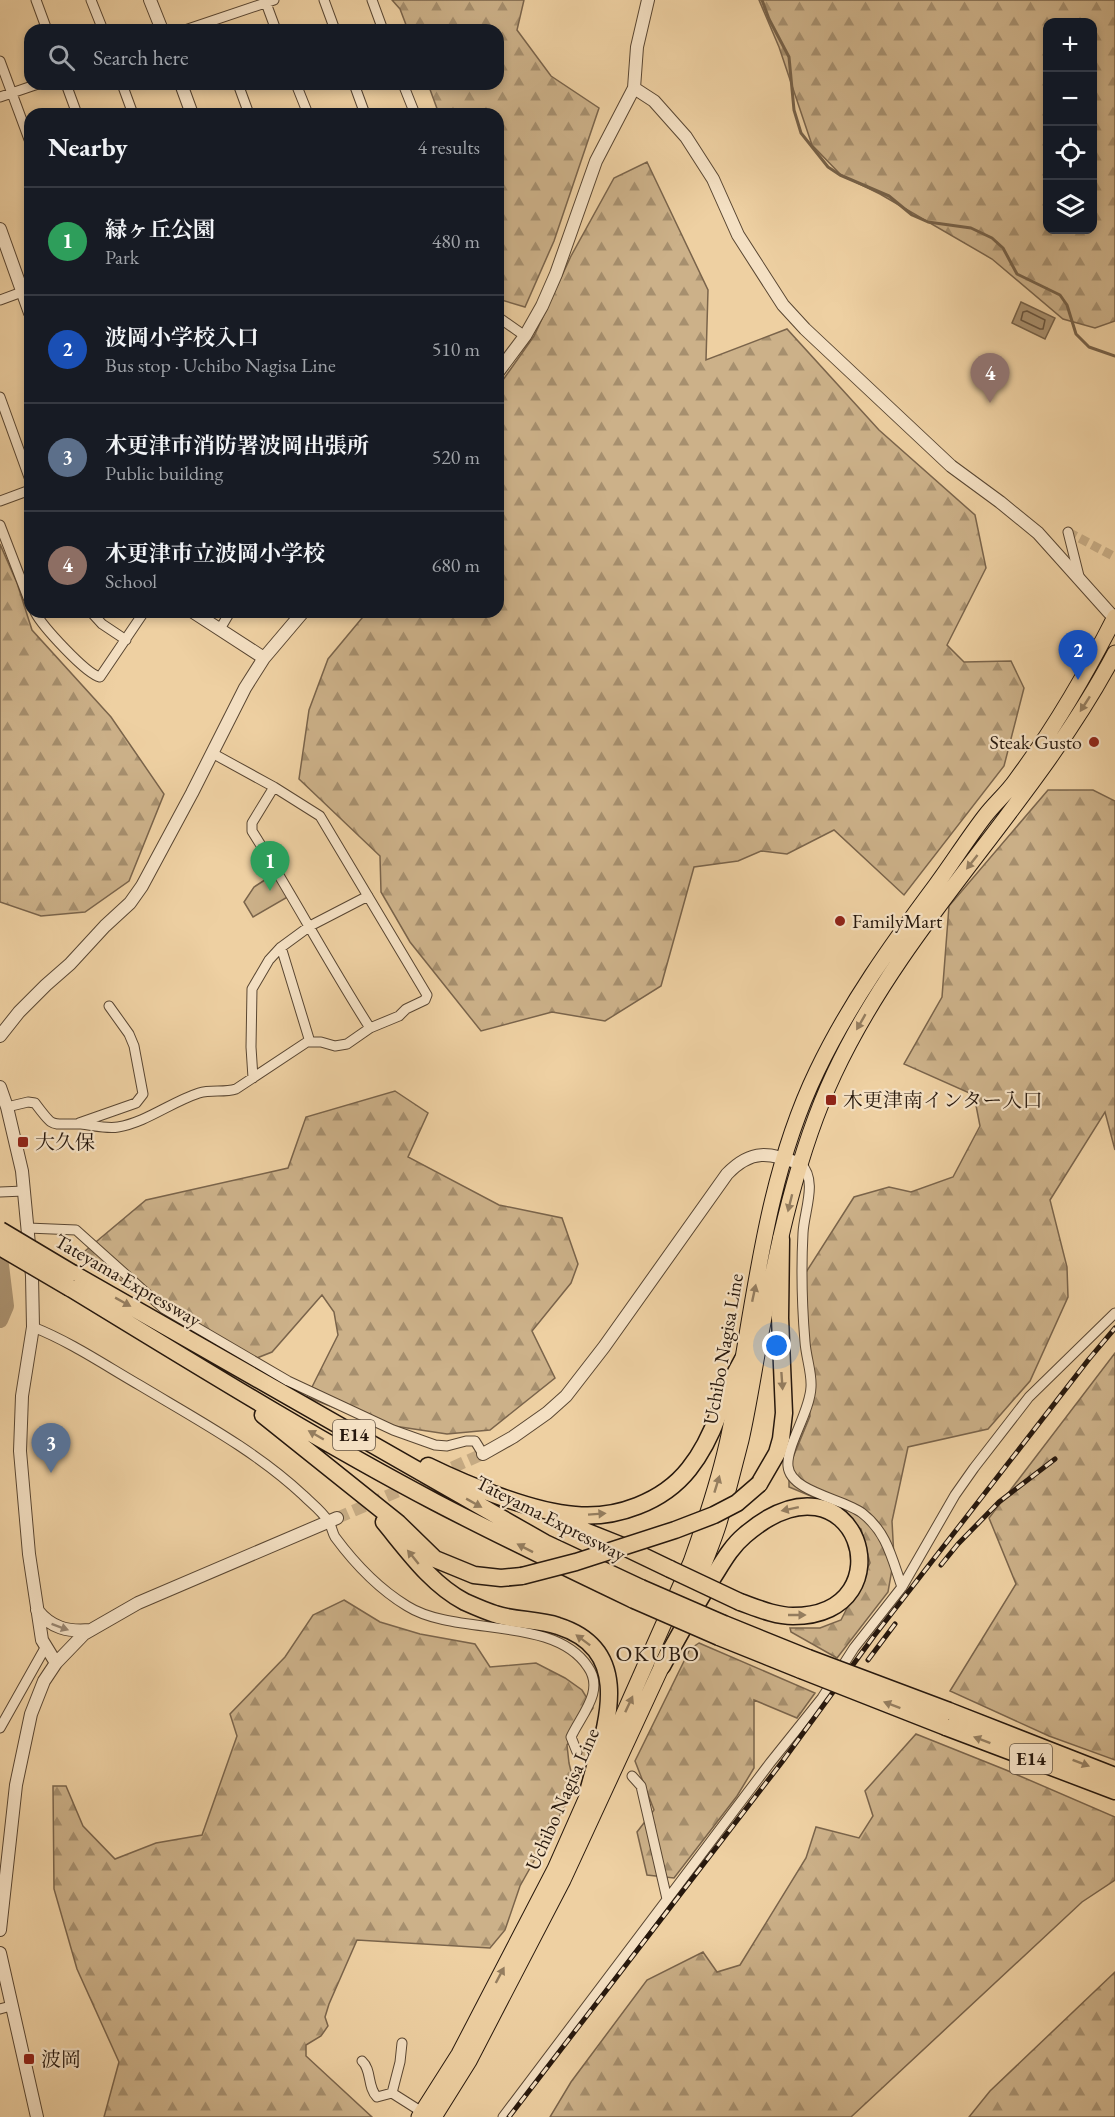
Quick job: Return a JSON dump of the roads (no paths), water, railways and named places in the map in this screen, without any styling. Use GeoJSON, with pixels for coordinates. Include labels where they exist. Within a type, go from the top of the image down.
{"type":"FeatureCollection","features":[{"type":"Feature","properties":{"kind":"highway","name":"Uchibo Nagisa Line"},"geometry":{"type":"LineString","coordinates":[[425,2115],[555,1869],[691,1562],[720,1474],[729,1436],[751,1308],[773,1200],[784,1158],[816,1072],[844,1020],[881,960],[986,815],[1015,781],[1084,677],[1115,618]]}},
{"type":"Feature","properties":{"kind":"highway","name":"Uchibo Nagisa Line"},"geometry":{"type":"LineString","coordinates":[[425,2115],[469,2061],[563,1880],[662,1666],[718,1525],[741,1438],[790,1201],[833,1076],[858,1025],[919,931],[1065,736],[1101,680],[1115,653]]}},
{"type":"Feature","properties":{"kind":"highway","name":"Tateyama Expressway"},"geometry":{"type":"LineString","coordinates":[[0,1230],[71,1281],[88,1299],[225,1382],[424,1496],[541,1556],[638,1594],[722,1631],[947,1719],[1115,1791]]}},
{"type":"Feature","properties":{"kind":"highway"},"geometry":{"type":"LineString","coordinates":[[88,1299],[223,1387],[281,1428],[398,1523],[435,1559],[474,1575],[501,1578],[522,1576],[606,1553],[685,1526],[737,1503],[759,1484],[777,1453],[784,1413],[780,1318],[781,1239]]}},
{"type":"Feature","properties":{"kind":"highway","name":"Tateyama Expressway"},"geometry":{"type":"LineString","coordinates":[[0,1247],[235,1365],[290,1399],[638,1594]]}},
{"type":"Feature","properties":{"kind":"highway"},"geometry":{"type":"LineString","coordinates":[[493,1493],[575,1516],[630,1510],[653,1498],[668,1489],[688,1470],[703,1446],[718,1415],[725,1393],[743,1359]]}},
{"type":"Feature","properties":{"kind":"highway"},"geometry":{"type":"LineString","coordinates":[[290,1399],[447,1475],[620,1545],[670,1569],[740,1602],[767,1612],[791,1616],[812,1615],[827,1610],[848,1594],[857,1578],[860,1566],[860,1551],[854,1534],[842,1520],[831,1513],[809,1505],[781,1510],[762,1522],[743,1536],[729,1552],[702,1595],[662,1666]]}},
{"type":"Feature","properties":{"kind":"highway"},"geometry":{"type":"LineString","coordinates":[[332,1469],[441,1586],[464,1601],[495,1615],[558,1626],[580,1636],[594,1648],[605,1667],[611,1691],[609,1715],[588,1791]]}},
{"type":"Feature","properties":{"kind":"highway","name":"Tateyama Expressway"},"geometry":{"type":"LineString","coordinates":[[947,1719],[1115,1776]]}},
{"type":"Feature","properties":{"kind":"street"},"geometry":{"type":"LineString","coordinates":[[36,0],[45,24]]}},
{"type":"Feature","properties":{"kind":"street"},"geometry":{"type":"LineString","coordinates":[[92,0],[101,24]]}},
{"type":"Feature","properties":{"kind":"street"},"geometry":{"type":"LineString","coordinates":[[150,0],[160,24]]}},
{"type":"Feature","properties":{"kind":"street"},"geometry":{"type":"LineString","coordinates":[[324,0],[333,24]]}},
{"type":"Feature","properties":{"kind":"street"},"geometry":{"type":"LineString","coordinates":[[372,0],[381,24]]}},
{"type":"Feature","properties":{"kind":"street"},"geometry":{"type":"LineString","coordinates":[[504,364],[525,336],[556,274],[596,161],[634,88],[637,47],[648,0]]}},
{"type":"Feature","properties":{"kind":"street"},"geometry":{"type":"LineString","coordinates":[[203,24],[270,2],[275,24]]}},
{"type":"Feature","properties":{"kind":"street"},"geometry":{"type":"LineString","coordinates":[[215,20],[217,24]]}},
{"type":"Feature","properties":{"kind":"street"},"geometry":{"type":"LineString","coordinates":[[0,61],[24,126]]}},
{"type":"Feature","properties":{"kind":"street"},"geometry":{"type":"LineString","coordinates":[[634,88],[654,100],[686,137],[713,179],[738,235],[783,305],[805,329],[951,466],[1038,533],[1115,618]]}},
{"type":"Feature","properties":{"kind":"street"},"geometry":{"type":"LineString","coordinates":[[0,97],[24,89]]}},
{"type":"Feature","properties":{"kind":"street"},"geometry":{"type":"LineString","coordinates":[[68,90],[75,108]]}},
{"type":"Feature","properties":{"kind":"street"},"geometry":{"type":"LineString","coordinates":[[124,90],[131,108]]}},
{"type":"Feature","properties":{"kind":"street"},"geometry":{"type":"LineString","coordinates":[[183,90],[190,108]]}},
{"type":"Feature","properties":{"kind":"street"},"geometry":{"type":"LineString","coordinates":[[240,90],[247,108]]}},
{"type":"Feature","properties":{"kind":"street"},"geometry":{"type":"LineString","coordinates":[[298,90],[306,108]]}},
{"type":"Feature","properties":{"kind":"street"},"geometry":{"type":"LineString","coordinates":[[356,90],[363,108]]}},
{"type":"Feature","properties":{"kind":"street"},"geometry":{"type":"LineString","coordinates":[[405,90],[413,108]]}},
{"type":"Feature","properties":{"kind":"street"},"geometry":{"type":"LineString","coordinates":[[0,229],[24,286]]}},
{"type":"Feature","properties":{"kind":"street"},"geometry":{"type":"LineString","coordinates":[[0,300],[24,292]]}},
{"type":"Feature","properties":{"kind":"street"},"geometry":{"type":"LineString","coordinates":[[504,321],[525,336]]}},
{"type":"Feature","properties":{"kind":"street"},"geometry":{"type":"LineString","coordinates":[[0,397],[24,463]]}},
{"type":"Feature","properties":{"kind":"street"},"geometry":{"type":"LineString","coordinates":[[0,501],[24,492]]}},
{"type":"Feature","properties":{"kind":"street"},"geometry":{"type":"LineString","coordinates":[[0,525],[24,587]]}},
{"type":"Feature","properties":{"kind":"street"},"geometry":{"type":"LineString","coordinates":[[1068,532],[1079,578]]}},
{"type":"Feature","properties":{"kind":"street"},"geometry":{"type":"LineString","coordinates":[[38,618],[95,676],[100,677],[140,618]]}},
{"type":"Feature","properties":{"kind":"street"},"geometry":{"type":"LineString","coordinates":[[96,618],[126,640]]}},
{"type":"Feature","properties":{"kind":"street"},"geometry":{"type":"LineString","coordinates":[[203,618],[264,658]]}},
{"type":"Feature","properties":{"kind":"street"},"geometry":{"type":"LineString","coordinates":[[220,629],[226,618]]}},
{"type":"Feature","properties":{"kind":"street"},"geometry":{"type":"LineString","coordinates":[[0,1036],[33,998],[130,903],[142,886],[244,688],[264,658],[298,618]]}},
{"type":"Feature","properties":{"kind":"street"},"geometry":{"type":"LineString","coordinates":[[7,1107],[28,1102],[35,1103],[48,1121],[60,1126],[78,1124],[117,1127],[147,1117],[201,1092],[228,1092],[236,1089],[285,1055],[310,1042],[335,1046],[347,1044],[370,1028],[399,1016],[406,1009],[425,1000],[427,995],[320,816],[274,787],[212,753]]}},
{"type":"Feature","properties":{"kind":"street"},"geometry":{"type":"LineString","coordinates":[[274,787],[252,823],[252,831],[370,1028]]}},
{"type":"Feature","properties":{"kind":"street"},"geometry":{"type":"LineString","coordinates":[[253,1078],[252,990],[269,960],[281,947],[310,926],[368,896]]}},
{"type":"Feature","properties":{"kind":"street"},"geometry":{"type":"LineString","coordinates":[[281,947],[310,1042]]}},
{"type":"Feature","properties":{"kind":"street"},"geometry":{"type":"LineString","coordinates":[[78,1124],[81,1121],[136,1104],[143,1094],[132,1040],[109,1006]]}},
{"type":"Feature","properties":{"kind":"street"},"geometry":{"type":"LineString","coordinates":[[0,1087],[22,1171],[32,1276],[33,1327],[22,1396],[20,1450],[29,1554],[36,1609],[45,1648],[56,1663]]}},
{"type":"Feature","properties":{"kind":"street"},"geometry":{"type":"LineString","coordinates":[[28,1228],[76,1230],[163,1308],[288,1381],[393,1431],[435,1445],[447,1446],[475,1441],[483,1454],[513,1437],[566,1396],[604,1347],[727,1174],[739,1161],[751,1156],[784,1158],[801,1164],[808,1171],[810,1183],[803,1227],[802,1292],[805,1345],[811,1387],[809,1404],[790,1453],[788,1467],[793,1477],[801,1485],[862,1513],[886,1538],[902,1587]]}},
{"type":"Feature","properties":{"kind":"street"},"geometry":{"type":"LineString","coordinates":[[0,1192],[24,1191]]}},
{"type":"Feature","properties":{"kind":"street"},"geometry":{"type":"LineString","coordinates":[[503,2117],[822,1698],[854,1648],[902,1587],[955,1495],[974,1468],[1029,1397],[1115,1313]]}},
{"type":"Feature","properties":{"kind":"street"},"geometry":{"type":"LineString","coordinates":[[33,1327],[93,1358],[269,1467],[333,1520],[333,1534],[357,1565],[384,1590],[408,1607],[427,1616],[548,1637],[572,1650],[589,1668],[595,1687],[594,1696],[571,1737],[577,1752]]}},
{"type":"Feature","properties":{"kind":"street"},"geometry":{"type":"LineString","coordinates":[[0,1930],[16,1785],[31,1714],[44,1681],[56,1663],[91,1630],[138,1603],[333,1520]]}},
{"type":"Feature","properties":{"kind":"street"},"geometry":{"type":"LineString","coordinates":[[36,1609],[44,1619],[55,1626],[67,1630],[91,1630]]}},
{"type":"Feature","properties":{"kind":"street"},"geometry":{"type":"LineString","coordinates":[[0,1728],[45,1648]]}},
{"type":"Feature","properties":{"kind":"street"},"geometry":{"type":"LineString","coordinates":[[632,1776],[641,1786],[667,1899]]}},
{"type":"Feature","properties":{"kind":"street"},"geometry":{"type":"LineString","coordinates":[[0,1953],[6,2007],[37,2117]]}},
{"type":"Feature","properties":{"kind":"street"},"geometry":{"type":"LineString","coordinates":[[392,2093],[402,2043]]}},
{"type":"Feature","properties":{"kind":"street"},"geometry":{"type":"LineString","coordinates":[[362,2061],[366,2064],[372,2092],[377,2097],[392,2093],[425,2115]]}},
{"type":"Feature","properties":{"kind":"water"},"geometry":{"type":"Polygon","coordinates":[[[1021,302],[1055,318],[1045,339],[1012,323],[1021,302]]]}},
{"type":"Feature","properties":{"kind":"waterway"},"geometry":{"type":"LineString","coordinates":[[762,0],[769,19],[789,57],[794,110],[801,133],[828,167],[840,175],[889,196],[912,215],[928,222],[971,228],[992,238],[1003,248],[1017,274],[1060,295],[1067,305],[1076,334],[1089,347],[1115,356]]}},
{"type":"Feature","properties":{"kind":"waterway"},"geometry":{"type":"LineString","coordinates":[[0,1257],[6,1306],[0,1320]]}},
{"type":"Feature","properties":{"kind":"tunnel"},"geometry":{"type":"LineString","coordinates":[[1068,532],[1115,557]]}},
{"type":"Feature","properties":{"kind":"tunnel"},"geometry":{"type":"LineString","coordinates":[[337,1518],[483,1454]]}},
{"type":"Feature","properties":{"kind":"tunnel"},"geometry":{"type":"LineString","coordinates":[[577,1752],[600,1762]]}},
{"type":"Feature","properties":{"kind":"railway"},"geometry":{"type":"LineString","coordinates":[[509,2117],[782,1762],[874,1636],[1115,1328]]}},
{"type":"Feature","properties":{"kind":"railway"},"geometry":{"type":"LineString","coordinates":[[941,1565],[999,1502],[1055,1459]]}},
{"type":"Feature","properties":{"kind":"railway"},"geometry":{"type":"LineString","coordinates":[[868,1660],[895,1624]]}},
{"type":"Feature","properties":{"kind":"place","name":"木更津市立波岡小学校"},"geometry":{"type":"Point","coordinates":[990,403]}},
{"type":"Feature","properties":{"kind":"place","name":"波岡小学校入口"},"geometry":{"type":"Point","coordinates":[1078,680]}},
{"type":"Feature","properties":{"kind":"place","name":"Steak Gusto"},"geometry":{"type":"Point","coordinates":[1094,742]}},
{"type":"Feature","properties":{"kind":"place","name":"緑ヶ丘公園"},"geometry":{"type":"Point","coordinates":[270,891]}},
{"type":"Feature","properties":{"kind":"place","name":"FamilyMart"},"geometry":{"type":"Point","coordinates":[840,921]}},
{"type":"Feature","properties":{"kind":"place","name":"木更津南インター入口"},"geometry":{"type":"Point","coordinates":[831,1100]}},
{"type":"Feature","properties":{"kind":"place","name":"大久保"},"geometry":{"type":"Point","coordinates":[23,1142]}},
{"type":"Feature","properties":{"kind":"place","name":"木更津市消防署波岡出張所"},"geometry":{"type":"Point","coordinates":[51,1473]}},
{"type":"Feature","properties":{"kind":"place","name":"波岡"},"geometry":{"type":"Point","coordinates":[29,2059]}},
{"type":"Feature","properties":{"kind":"district","name":"OKUBO"},"geometry":{"type":"Point","coordinates":[658,1653]}}]}
